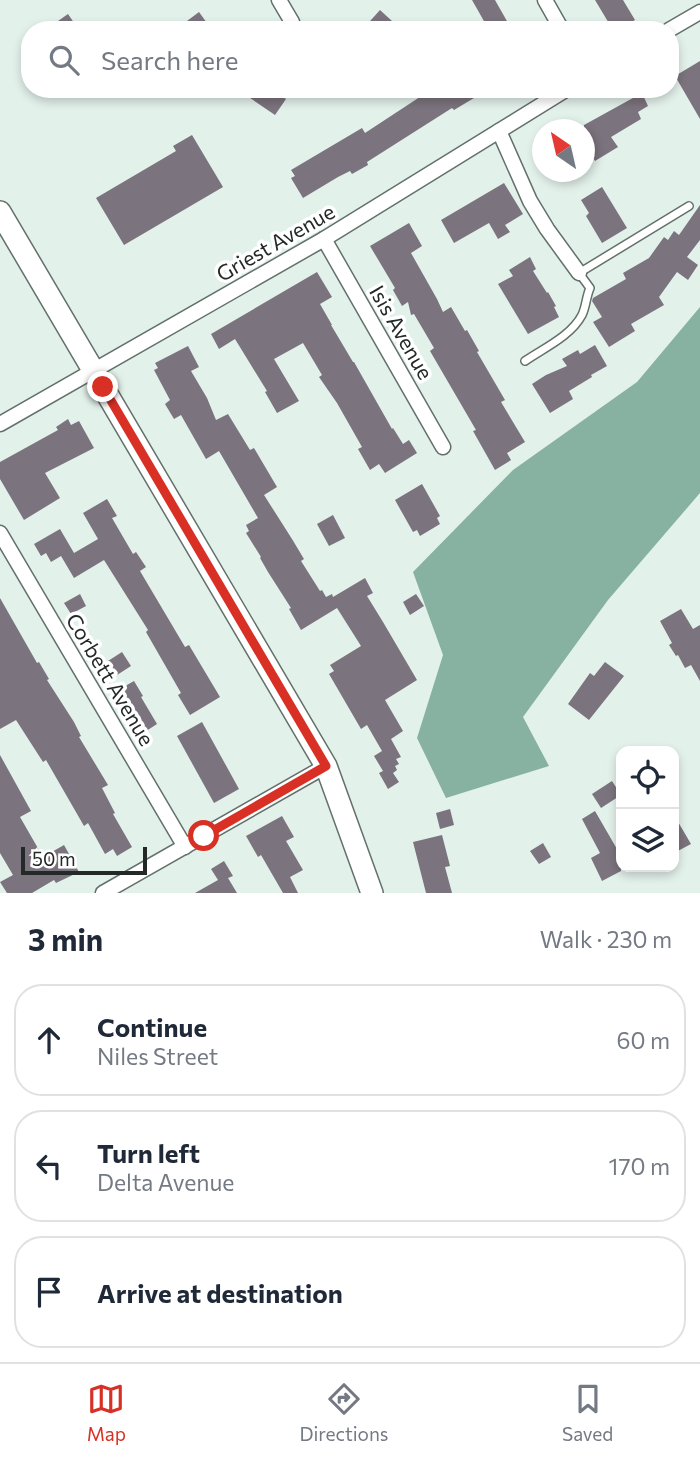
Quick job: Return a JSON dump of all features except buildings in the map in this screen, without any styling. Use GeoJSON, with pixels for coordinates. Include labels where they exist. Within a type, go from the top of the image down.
{"type":"FeatureCollection","features":[{"type":"Feature","properties":{"kind":"street"},"geometry":{"type":"LineString","coordinates":[[279,0],[291,21]]}},
{"type":"Feature","properties":{"kind":"street"},"geometry":{"type":"LineString","coordinates":[[545,0],[557,21]]}},
{"type":"Feature","properties":{"kind":"street"},"geometry":{"type":"LineString","coordinates":[[679,24],[700,12]]}},
{"type":"Feature","properties":{"kind":"street","name":"Griest Avenue"},"geometry":{"type":"LineString","coordinates":[[0,424],[324,239],[552,98]]}},
{"type":"Feature","properties":{"kind":"street"},"geometry":{"type":"LineString","coordinates":[[499,131],[530,201],[579,273]]}},
{"type":"Feature","properties":{"kind":"street"},"geometry":{"type":"LineString","coordinates":[[0,212],[326,766],[372,893]]}},
{"type":"Feature","properties":{"kind":"street","name":"Isis Avenue"},"geometry":{"type":"LineString","coordinates":[[324,239],[443,447]]}},
{"type":"Feature","properties":{"kind":"street","name":"Corbett Avenue"},"geometry":{"type":"LineString","coordinates":[[0,533],[185,847]]}},
{"type":"Feature","properties":{"kind":"street"},"geometry":{"type":"LineString","coordinates":[[103,893],[326,766]]}},
{"type":"Feature","properties":{"kind":"lane"},"geometry":{"type":"LineString","coordinates":[[525,361],[577,324],[584,312],[590,288],[579,273],[689,206]]}},
{"type":"Feature","properties":{"kind":"green space"},"geometry":{"type":"Polygon","coordinates":[[[700,307],[700,493],[608,600],[523,717],[549,766],[446,798],[417,738],[443,655],[413,572],[513,470],[637,382],[700,307]]]}},
{"type":"Feature","properties":{"kind":"route"},"geometry":{"type":"LineString","coordinates":[[103,387],[326,766],[204,836]]}}]}
